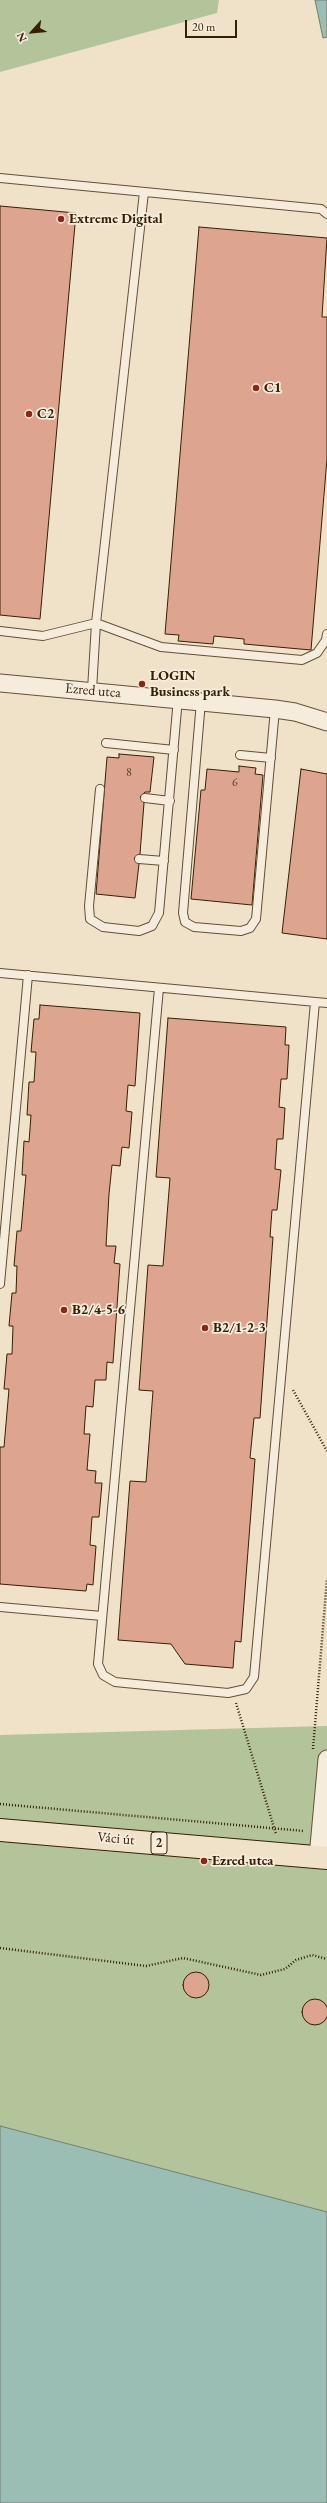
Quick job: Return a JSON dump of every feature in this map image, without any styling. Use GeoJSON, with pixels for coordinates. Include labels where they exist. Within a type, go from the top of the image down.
{"type":"FeatureCollection","features":[{"type":"Feature","properties":{"kind":"main road","name":"Váci út"},"geometry":{"type":"LineString","coordinates":[[0,1830],[323,1857]]}},
{"type":"Feature","properties":{"kind":"street","name":"Ezred utca"},"geometry":{"type":"LineString","coordinates":[[0,683],[178,698],[276,709],[295,712],[327,722]]}},
{"type":"Feature","properties":{"kind":"street"},"geometry":{"type":"LineString","coordinates":[[320,1755],[323,1857]]}},
{"type":"Feature","properties":{"kind":"lane"},"geometry":{"type":"LineString","coordinates":[[0,178],[321,209],[327,214]]}},
{"type":"Feature","properties":{"kind":"lane"},"geometry":{"type":"LineString","coordinates":[[92,690],[96,623],[144,192]]}},
{"type":"Feature","properties":{"kind":"lane"},"geometry":{"type":"LineString","coordinates":[[0,631],[43,636],[96,623],[161,647],[302,660],[317,653],[326,640],[327,634]]}},
{"type":"Feature","properties":{"kind":"lane"},"geometry":{"type":"LineString","coordinates":[[100,789],[89,906],[90,918],[103,927],[139,931],[152,926],[160,913],[178,698]]}},
{"type":"Feature","properties":{"kind":"lane"},"geometry":{"type":"LineString","coordinates":[[201,701],[183,914],[185,922],[194,927],[241,931],[250,928],[256,919],[276,709]]}},
{"type":"Feature","properties":{"kind":"lane"},"geometry":{"type":"LineString","coordinates":[[106,743],[174,750]]}},
{"type":"Feature","properties":{"kind":"lane"},"geometry":{"type":"LineString","coordinates":[[240,755],[271,758]]}},
{"type":"Feature","properties":{"kind":"lane"},"geometry":{"type":"LineString","coordinates":[[144,798],[170,801]]}},
{"type":"Feature","properties":{"kind":"lane"},"geometry":{"type":"LineString","coordinates":[[139,859],[164,861]]}},
{"type":"Feature","properties":{"kind":"lane"},"geometry":{"type":"LineString","coordinates":[[0,973],[327,1003]]}},
{"type":"Feature","properties":{"kind":"lane"},"geometry":{"type":"LineString","coordinates":[[0,1284],[3,1226],[28,975]]}},
{"type":"Feature","properties":{"kind":"lane"},"geometry":{"type":"LineString","coordinates":[[159,988],[98,1664],[103,1675],[115,1682],[233,1692],[246,1689],[254,1677],[315,1002]]}},
{"type":"Feature","properties":{"kind":"lane"},"geometry":{"type":"LineString","coordinates":[[0,1607],[102,1616]]}},
{"type":"Feature","properties":{"kind":"path"},"geometry":{"type":"LineString","coordinates":[[282,1370],[327,1451]]}},
{"type":"Feature","properties":{"kind":"path"},"geometry":{"type":"LineString","coordinates":[[320,1755],[327,1578]]}},
{"type":"Feature","properties":{"kind":"path"},"geometry":{"type":"LineString","coordinates":[[233,1692],[276,1834]]}},
{"type":"Feature","properties":{"kind":"path"},"geometry":{"type":"LineString","coordinates":[[0,1804],[307,1831],[306,1837]]}},
{"type":"Feature","properties":{"kind":"path"},"geometry":{"type":"LineString","coordinates":[[0,1948],[146,1966],[184,1958],[261,1975],[285,1969],[296,1960],[312,1955],[327,1959]]}},
{"type":"Feature","properties":{"kind":"green space"},"geometry":{"type":"Polygon","coordinates":[[[0,0],[219,0],[217,13],[0,72],[0,0]]]}},
{"type":"Feature","properties":{"kind":"green space"},"geometry":{"type":"Polygon","coordinates":[[[327,1726],[327,2212],[0,2126],[0,1735],[327,1726]]]}},
{"type":"Feature","properties":{"kind":"water"},"geometry":{"type":"Polygon","coordinates":[[[315,0],[327,0],[327,37],[323,38],[315,0]]]}},
{"type":"Feature","properties":{"kind":"water"},"geometry":{"type":"Polygon","coordinates":[[[0,2126],[327,2212],[327,2503],[0,2503],[0,2126]]]}},
{"type":"Feature","properties":{"kind":"building","name":"C2"},"geometry":{"type":"Polygon","coordinates":[[[0,206],[76,213],[40,619],[0,615],[0,206]]]}},
{"type":"Feature","properties":{"kind":"building","name":"C1"},"geometry":{"type":"Polygon","coordinates":[[[199,227],[327,238],[322,317],[327,317],[327,459],[311,650],[244,644],[244,639],[214,636],[213,644],[178,641],[179,635],[165,634],[199,227]]]}},
{"type":"Feature","properties":{"kind":"building"},"geometry":{"type":"Polygon","coordinates":[[[119,754],[154,757],[150,792],[145,792],[140,797],[144,803],[140,854],[134,858],[139,864],[135,898],[96,894],[107,757],[119,758],[119,754]]]}},
{"type":"Feature","properties":{"kind":"building"},"geometry":{"type":"Polygon","coordinates":[[[239,766],[256,768],[255,774],[263,775],[252,905],[191,899],[201,790],[205,790],[207,769],[239,772],[239,766]]]}},
{"type":"Feature","properties":{"kind":"building"},"geometry":{"type":"Polygon","coordinates":[[[301,769],[327,774],[327,939],[282,933],[301,769]]]}},
{"type":"Feature","properties":{"kind":"building","name":"B2/4-5-6"},"geometry":{"type":"Polygon","coordinates":[[[40,1005],[140,1013],[135,1086],[128,1085],[126,1111],[132,1112],[129,1148],[122,1147],[120,1166],[112,1165],[109,1194],[106,1246],[116,1246],[114,1263],[120,1264],[113,1363],[107,1362],[106,1380],[95,1380],[93,1407],[86,1406],[84,1434],[90,1434],[87,1470],[96,1471],[95,1483],[102,1483],[99,1517],[92,1517],[90,1545],[96,1546],[93,1585],[87,1584],[86,1591],[0,1584],[0,1447],[4,1447],[9,1389],[4,1389],[7,1354],[12,1354],[13,1326],[9,1326],[12,1293],[16,1293],[17,1266],[14,1266],[17,1231],[21,1231],[26,1175],[22,1175],[24,1141],[29,1142],[31,1115],[27,1115],[29,1082],[34,1082],[36,1052],[31,1052],[34,1019],[39,1019],[40,1005]]]}},
{"type":"Feature","properties":{"kind":"building","name":"B2/1-2-3"},"geometry":{"type":"Polygon","coordinates":[[[168,1018],[286,1027],[285,1045],[289,1045],[287,1079],[281,1079],[279,1107],[285,1108],[283,1139],[277,1139],[275,1169],[281,1170],[277,1210],[272,1210],[270,1237],[273,1237],[260,1418],[254,1418],[250,1458],[255,1459],[241,1642],[235,1641],[233,1668],[185,1664],[171,1644],[118,1640],[130,1481],[146,1482],[153,1391],[139,1390],[148,1265],[163,1266],[170,1178],[156,1177],[168,1018]]]}},
{"type":"Feature","properties":{"kind":"building"},"geometry":{"type":"Polygon","coordinates":[[[196,1972],[205,1976],[209,1985],[205,1994],[196,1998],[187,1994],[183,1985],[187,1976],[196,1972]]]}},
{"type":"Feature","properties":{"kind":"building"},"geometry":{"type":"Polygon","coordinates":[[[315,1999],[324,2003],[328,2012],[324,2021],[315,2025],[306,2021],[302,2012],[306,2003],[315,1999]]]}},
{"type":"Feature","properties":{"kind":"place","name":"Extreme Digital"},"geometry":{"type":"Point","coordinates":[61,219]}},
{"type":"Feature","properties":{"kind":"place","name":"C1"},"geometry":{"type":"Point","coordinates":[256,388]}},
{"type":"Feature","properties":{"kind":"place","name":"C2"},"geometry":{"type":"Point","coordinates":[29,414]}},
{"type":"Feature","properties":{"kind":"place","name":"LOGIN Business park"},"geometry":{"type":"Point","coordinates":[142,684]}},
{"type":"Feature","properties":{"kind":"place","name":"B2/4-5-6"},"geometry":{"type":"Point","coordinates":[64,1310]}},
{"type":"Feature","properties":{"kind":"place","name":"B2/1-2-3"},"geometry":{"type":"Point","coordinates":[205,1328]}},
{"type":"Feature","properties":{"kind":"place","name":"Ezred utca"},"geometry":{"type":"Point","coordinates":[204,1861]}}]}
